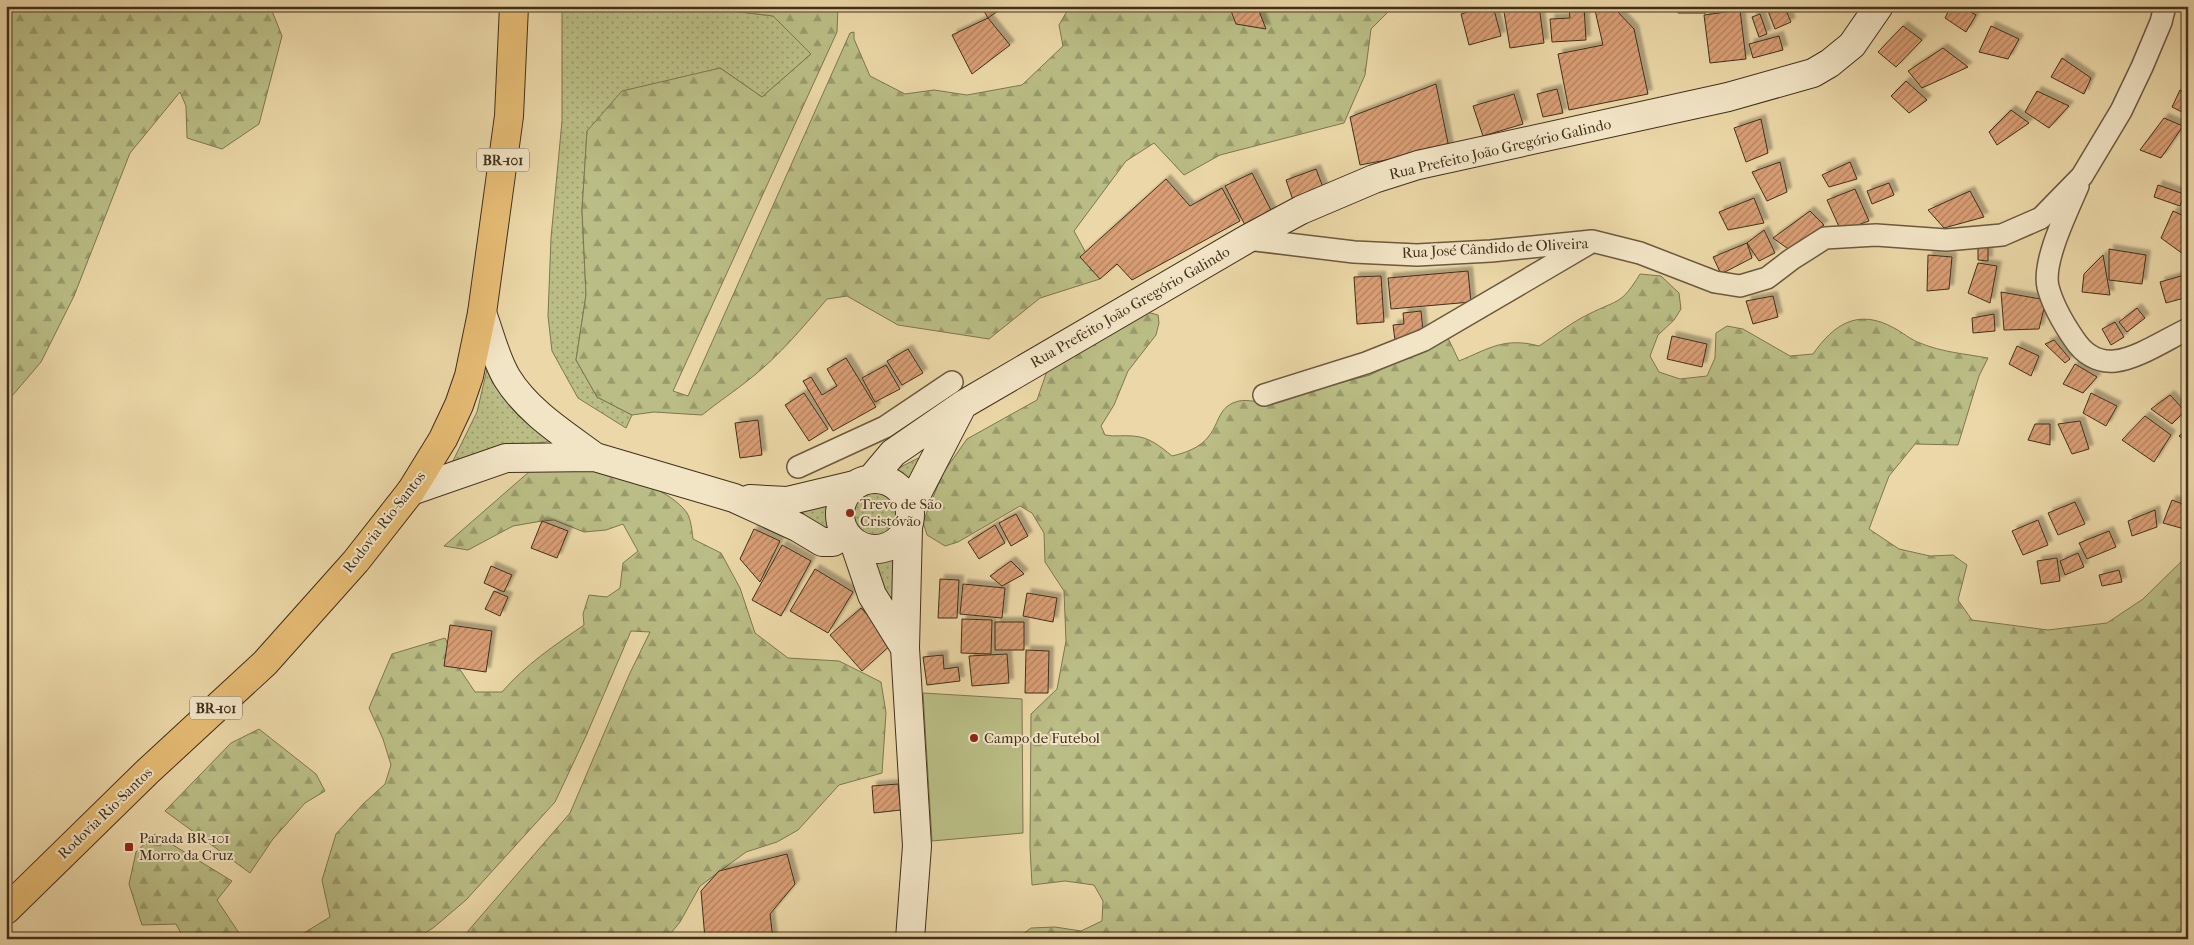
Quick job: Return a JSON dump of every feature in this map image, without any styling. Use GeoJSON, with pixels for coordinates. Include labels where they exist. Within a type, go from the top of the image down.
{"type":"FeatureCollection","features":[{"type":"Feature","properties":{"kind":"highway","name":"Rodovia Rio-Santos"},"geometry":{"type":"LineString","coordinates":[[6,910],[147,772],[265,663],[356,561],[411,491],[444,439],[469,376],[482,313],[509,116],[514,6]]}},
{"type":"Feature","properties":{"kind":"main road","name":"Rua Prefeito João Gregório Galindo"},"geometry":{"type":"LineString","coordinates":[[863,482],[958,393],[1301,210],[1374,180],[1418,165],[1728,97],[1813,73],[1830,63],[1852,45],[1879,6]]}},
{"type":"Feature","properties":{"kind":"main road"},"geometry":{"type":"LineString","coordinates":[[482,313],[507,377],[520,395],[536,412],[595,457]]}},
{"type":"Feature","properties":{"kind":"main road"},"geometry":{"type":"LineString","coordinates":[[411,491],[506,458],[595,457],[734,498],[798,527],[822,542],[833,542],[850,538],[874,550],[885,548],[903,537],[909,517],[958,393]]}},
{"type":"Feature","properties":{"kind":"main road"},"geometry":{"type":"LineString","coordinates":[[734,498],[787,501],[882,479],[892,482],[904,493],[909,517],[905,648],[916,846],[910,939]]}},
{"type":"Feature","properties":{"kind":"main road"},"geometry":{"type":"LineString","coordinates":[[863,482],[846,492],[840,513],[872,594],[905,648]]}},
{"type":"Feature","properties":{"kind":"street","name":"Rua José Cândido de Oliveira"},"geometry":{"type":"LineString","coordinates":[[1247,239],[1354,252],[1416,255],[1490,251],[1592,241],[1640,253],[1715,282],[1740,286],[1767,278],[1792,258],[1825,238],[1876,235],[1946,240],[2002,235],[2041,218],[2082,176],[2130,93],[2157,31],[2165,6]]}},
{"type":"Feature","properties":{"kind":"street"},"geometry":{"type":"LineString","coordinates":[[2082,176],[2050,256],[2048,286],[2057,309],[2079,347],[2089,356],[2103,361],[2114,362],[2128,358],[2188,329]]}},
{"type":"Feature","properties":{"kind":"street"},"geometry":{"type":"LineString","coordinates":[[1264,395],[1366,362],[1424,340],[1592,241]]}},
{"type":"Feature","properties":{"kind":"street"},"geometry":{"type":"LineString","coordinates":[[798,467],[958,393]]}},
{"type":"Feature","properties":{"kind":"street"},"geometry":{"type":"LineString","coordinates":[[885,427],[893,453]]}},
{"type":"Feature","properties":{"kind":"green space"},"geometry":{"type":"Polygon","coordinates":[[[6,6],[270,6],[282,36],[259,124],[222,149],[187,138],[186,106],[180,92],[130,153],[74,296],[41,362],[6,403],[6,6]]]}},
{"type":"Feature","properties":{"kind":"green space"},"geometry":{"type":"Polygon","coordinates":[[[562,6],[714,6],[716,9],[773,16],[811,54],[762,97],[720,68],[587,131],[582,210],[586,295],[576,360],[597,397],[632,415],[626,428],[578,398],[552,351],[548,316],[551,238],[562,121],[562,6]]]}},
{"type":"Feature","properties":{"kind":"green space"},"geometry":{"type":"Polygon","coordinates":[[[714,6],[838,6],[837,32],[673,391],[688,396],[850,33],[854,32],[854,39],[870,76],[905,94],[934,90],[967,95],[1022,85],[1063,46],[1059,25],[1070,6],[1394,6],[1371,29],[1365,75],[1344,123],[1220,155],[1184,175],[1154,143],[1126,161],[1074,231],[1100,279],[1040,298],[989,339],[898,325],[847,296],[827,299],[772,360],[702,415],[654,412],[632,415],[597,397],[576,360],[586,295],[582,210],[587,131],[622,91],[720,68],[762,97],[811,54],[773,16],[716,9],[714,6]]]}},
{"type":"Feature","properties":{"kind":"green space"},"geometry":{"type":"Polygon","coordinates":[[[1640,274],[1661,276],[1679,293],[1681,309],[1674,320],[1658,335],[1650,356],[1659,372],[1680,379],[1707,376],[1715,358],[1716,333],[1727,326],[1743,329],[1790,356],[1813,354],[1829,334],[1838,327],[1848,322],[1869,319],[1881,322],[1913,340],[1936,349],[1988,358],[1979,376],[1958,445],[1915,444],[1889,476],[1869,529],[1899,549],[1930,556],[1953,555],[1967,565],[1958,600],[1972,620],[2048,630],[2107,623],[2143,599],[2188,555],[2188,939],[1016,939],[1031,928],[1055,927],[1081,931],[1102,921],[1103,901],[1094,885],[1065,881],[1032,885],[1030,847],[1031,714],[1057,689],[1066,641],[1064,591],[1045,562],[1044,533],[1032,513],[1020,506],[958,542],[945,546],[927,535],[923,522],[943,473],[967,439],[1037,400],[1049,365],[1147,312],[1158,315],[1159,323],[1156,335],[1128,371],[1114,405],[1101,426],[1105,435],[1144,438],[1172,456],[1201,444],[1213,431],[1223,411],[1232,403],[1239,401],[1267,402],[1370,375],[1447,336],[1459,361],[1489,348],[1507,343],[1539,346],[1576,321],[1619,300],[1640,274]]]}},
{"type":"Feature","properties":{"kind":"green space"},"geometry":{"type":"Polygon","coordinates":[[[488,365],[556,441],[508,446],[449,469],[477,412],[488,365]]]}},
{"type":"Feature","properties":{"kind":"green space"},"geometry":{"type":"Polygon","coordinates":[[[936,449],[913,490],[904,480],[891,472],[936,449]]]}},
{"type":"Feature","properties":{"kind":"green space"},"geometry":{"type":"Polygon","coordinates":[[[601,469],[647,485],[670,497],[680,505],[687,513],[693,539],[721,553],[740,588],[755,633],[788,658],[839,661],[881,682],[886,713],[882,773],[839,785],[798,830],[777,842],[746,852],[700,886],[680,922],[666,939],[468,939],[468,931],[570,813],[629,675],[650,632],[631,631],[586,736],[555,802],[466,900],[433,928],[415,939],[294,939],[330,917],[322,880],[336,834],[363,804],[385,784],[391,765],[383,739],[369,708],[392,654],[445,638],[459,668],[475,692],[502,692],[530,664],[584,625],[583,614],[589,595],[607,597],[620,588],[623,563],[638,551],[623,524],[606,530],[584,532],[554,520],[513,526],[468,550],[444,546],[530,471],[601,469]]]}},
{"type":"Feature","properties":{"kind":"green space"},"geometry":{"type":"Polygon","coordinates":[[[875,489],[884,491],[895,500],[900,514],[898,523],[889,534],[875,539],[866,537],[855,528],[850,514],[852,505],[861,494],[875,489]]]}},
{"type":"Feature","properties":{"kind":"green space"},"geometry":{"type":"Polygon","coordinates":[[[835,493],[828,515],[827,533],[773,506],[835,493]]]}},
{"type":"Feature","properties":{"kind":"green space"},"geometry":{"type":"Polygon","coordinates":[[[894,552],[897,602],[889,602],[865,559],[894,552]]]}},
{"type":"Feature","properties":{"kind":"green space","name":"Campo de Futebol"},"geometry":{"type":"Polygon","coordinates":[[[923,693],[1022,699],[1023,833],[932,841],[923,693]]]}},
{"type":"Feature","properties":{"kind":"green space"},"geometry":{"type":"Polygon","coordinates":[[[259,729],[316,774],[325,791],[305,803],[273,839],[250,873],[165,811],[231,743],[259,729]]]}},
{"type":"Feature","properties":{"kind":"green space"},"geometry":{"type":"Polygon","coordinates":[[[155,834],[232,881],[217,900],[243,939],[184,939],[176,924],[142,925],[129,884],[136,852],[155,834]]]}},
{"type":"Feature","properties":{"kind":"building"},"geometry":{"type":"Polygon","coordinates":[[[981,6],[1005,6],[988,18],[981,6]]]}},
{"type":"Feature","properties":{"kind":"building"},"geometry":{"type":"Polygon","coordinates":[[[1229,6],[1257,6],[1266,29],[1236,24],[1229,6]]]}},
{"type":"Feature","properties":{"kind":"building"},"geometry":{"type":"Polygon","coordinates":[[[1493,6],[1501,36],[1469,45],[1461,14],[1493,6]]]}},
{"type":"Feature","properties":{"kind":"building"},"geometry":{"type":"Polygon","coordinates":[[[1503,6],[1539,6],[1544,43],[1510,48],[1503,6]]]}},
{"type":"Feature","properties":{"kind":"building"},"geometry":{"type":"Polygon","coordinates":[[[1584,6],[1586,40],[1552,42],[1550,19],[1570,18],[1569,7],[1584,6]]]}},
{"type":"Feature","properties":{"kind":"building"},"geometry":{"type":"Polygon","coordinates":[[[1594,6],[1607,6],[1616,10],[1634,29],[1648,94],[1569,110],[1558,54],[1603,45],[1594,6]]]}},
{"type":"Feature","properties":{"kind":"building"},"geometry":{"type":"Polygon","coordinates":[[[1678,6],[1706,6],[1706,13],[1678,13],[1678,6]]]}},
{"type":"Feature","properties":{"kind":"building"},"geometry":{"type":"Polygon","coordinates":[[[1784,6],[1791,22],[1775,29],[1768,11],[1784,6]]]}},
{"type":"Feature","properties":{"kind":"building"},"geometry":{"type":"Polygon","coordinates":[[[1951,6],[1960,6],[1976,15],[1966,32],[1945,18],[1951,6]]]}},
{"type":"Feature","properties":{"kind":"building"},"geometry":{"type":"Polygon","coordinates":[[[1740,10],[1746,59],[1710,63],[1704,15],[1740,10]]]}},
{"type":"Feature","properties":{"kind":"building"},"geometry":{"type":"Polygon","coordinates":[[[1760,14],[1767,34],[1759,37],[1752,17],[1760,14]]]}},
{"type":"Feature","properties":{"kind":"building"},"geometry":{"type":"Polygon","coordinates":[[[988,18],[1010,45],[972,74],[952,35],[988,18]]]}},
{"type":"Feature","properties":{"kind":"building"},"geometry":{"type":"Polygon","coordinates":[[[1903,26],[1922,40],[1896,67],[1878,52],[1903,26]]]}},
{"type":"Feature","properties":{"kind":"building"},"geometry":{"type":"Polygon","coordinates":[[[1991,26],[2019,39],[2008,59],[1979,52],[1991,26]]]}},
{"type":"Feature","properties":{"kind":"building"},"geometry":{"type":"Polygon","coordinates":[[[1779,36],[1783,50],[1753,58],[1749,44],[1779,36]]]}},
{"type":"Feature","properties":{"kind":"building"},"geometry":{"type":"Polygon","coordinates":[[[1943,48],[1968,67],[1922,88],[1908,71],[1943,48]]]}},
{"type":"Feature","properties":{"kind":"building"},"geometry":{"type":"Polygon","coordinates":[[[2062,58],[2091,78],[2084,94],[2051,77],[2062,58]]]}},
{"type":"Feature","properties":{"kind":"building"},"geometry":{"type":"Polygon","coordinates":[[[1906,81],[1927,100],[1909,113],[1891,96],[1906,81]]]}},
{"type":"Feature","properties":{"kind":"building"},"geometry":{"type":"Polygon","coordinates":[[[1436,84],[1449,148],[1360,165],[1350,117],[1436,84]]]}},
{"type":"Feature","properties":{"kind":"building"},"geometry":{"type":"Polygon","coordinates":[[[1557,89],[1563,113],[1543,117],[1537,94],[1557,89]]]}},
{"type":"Feature","properties":{"kind":"building"},"geometry":{"type":"Polygon","coordinates":[[[2180,90],[2188,94],[2188,115],[2172,107],[2180,90]]]}},
{"type":"Feature","properties":{"kind":"building"},"geometry":{"type":"Polygon","coordinates":[[[2037,91],[2069,106],[2049,128],[2025,112],[2037,91]]]}},
{"type":"Feature","properties":{"kind":"building"},"geometry":{"type":"Polygon","coordinates":[[[1514,94],[1523,124],[1483,136],[1473,106],[1514,94]]]}},
{"type":"Feature","properties":{"kind":"building"},"geometry":{"type":"Polygon","coordinates":[[[2011,110],[2029,123],[1997,145],[1989,132],[2011,110]]]}},
{"type":"Feature","properties":{"kind":"building"},"geometry":{"type":"Polygon","coordinates":[[[2164,118],[2183,126],[2161,158],[2140,150],[2164,118]]]}},
{"type":"Feature","properties":{"kind":"building"},"geometry":{"type":"Polygon","coordinates":[[[1761,119],[1768,153],[1746,162],[1734,128],[1761,119]]]}},
{"type":"Feature","properties":{"kind":"building"},"geometry":{"type":"Polygon","coordinates":[[[1780,162],[1787,192],[1767,201],[1752,172],[1780,162]]]}},
{"type":"Feature","properties":{"kind":"building"},"geometry":{"type":"Polygon","coordinates":[[[1850,162],[1857,179],[1829,187],[1822,175],[1850,162]]]}},
{"type":"Feature","properties":{"kind":"building"},"geometry":{"type":"Polygon","coordinates":[[[1316,169],[1326,195],[1295,206],[1286,180],[1316,169]]]}},
{"type":"Feature","properties":{"kind":"building"},"geometry":{"type":"Polygon","coordinates":[[[1252,173],[1273,214],[1246,227],[1225,186],[1252,173]]]}},
{"type":"Feature","properties":{"kind":"building"},"geometry":{"type":"Polygon","coordinates":[[[1166,179],[1190,206],[1222,188],[1240,221],[1132,280],[1117,264],[1100,279],[1080,257],[1166,179]]]}},
{"type":"Feature","properties":{"kind":"building"},"geometry":{"type":"Polygon","coordinates":[[[1889,183],[1894,195],[1872,204],[1867,191],[1889,183]]]}},
{"type":"Feature","properties":{"kind":"building"},"geometry":{"type":"Polygon","coordinates":[[[2158,185],[2184,194],[2180,206],[2154,197],[2158,185]]]}},
{"type":"Feature","properties":{"kind":"building"},"geometry":{"type":"Polygon","coordinates":[[[1855,189],[1869,221],[1841,231],[1827,200],[1855,189]]]}},
{"type":"Feature","properties":{"kind":"building"},"geometry":{"type":"Polygon","coordinates":[[[1970,191],[1984,217],[1944,228],[1928,210],[1970,191]]]}},
{"type":"Feature","properties":{"kind":"building"},"geometry":{"type":"Polygon","coordinates":[[[1754,198],[1764,223],[1728,230],[1719,212],[1754,198]]]}},
{"type":"Feature","properties":{"kind":"building"},"geometry":{"type":"Polygon","coordinates":[[[1810,211],[1824,225],[1791,251],[1773,238],[1810,211]]]}},
{"type":"Feature","properties":{"kind":"building"},"geometry":{"type":"Polygon","coordinates":[[[2173,211],[2188,218],[2188,244],[2183,254],[2161,238],[2173,211]]]}},
{"type":"Feature","properties":{"kind":"building"},"geometry":{"type":"Polygon","coordinates":[[[1764,230],[1775,253],[1759,261],[1747,243],[1764,230]]]}},
{"type":"Feature","properties":{"kind":"building"},"geometry":{"type":"Polygon","coordinates":[[[1747,243],[1752,258],[1721,274],[1713,257],[1747,243]]]}},
{"type":"Feature","properties":{"kind":"building"},"geometry":{"type":"Polygon","coordinates":[[[1978,244],[1988,245],[1988,261],[1978,260],[1978,244]]]}},
{"type":"Feature","properties":{"kind":"building"},"geometry":{"type":"Polygon","coordinates":[[[2109,249],[2146,255],[2142,284],[2109,280],[2109,249]]]}},
{"type":"Feature","properties":{"kind":"building"},"geometry":{"type":"Polygon","coordinates":[[[1928,255],[1952,257],[1949,289],[1927,291],[1928,255]]]}},
{"type":"Feature","properties":{"kind":"building"},"geometry":{"type":"Polygon","coordinates":[[[2103,255],[2110,295],[2082,292],[2084,274],[2103,255]]]}},
{"type":"Feature","properties":{"kind":"building"},"geometry":{"type":"Polygon","coordinates":[[[1978,263],[1997,266],[1990,303],[1968,293],[1978,263]]]}},
{"type":"Feature","properties":{"kind":"building"},"geometry":{"type":"Polygon","coordinates":[[[1468,271],[1471,302],[1391,309],[1388,278],[1468,271]]]}},
{"type":"Feature","properties":{"kind":"building"},"geometry":{"type":"Polygon","coordinates":[[[2188,274],[2188,297],[2166,303],[2160,282],[2188,274]]]}},
{"type":"Feature","properties":{"kind":"building"},"geometry":{"type":"Polygon","coordinates":[[[1381,276],[1384,322],[1357,324],[1354,277],[1381,276]]]}},
{"type":"Feature","properties":{"kind":"building"},"geometry":{"type":"Polygon","coordinates":[[[2001,292],[2046,300],[2039,329],[2004,330],[2001,292]]]}},
{"type":"Feature","properties":{"kind":"building"},"geometry":{"type":"Polygon","coordinates":[[[1773,296],[1778,317],[1753,324],[1746,301],[1773,296]]]}},
{"type":"Feature","properties":{"kind":"building"},"geometry":{"type":"Polygon","coordinates":[[[2137,308],[2145,318],[2127,332],[2119,322],[2137,308]]]}},
{"type":"Feature","properties":{"kind":"building"},"geometry":{"type":"Polygon","coordinates":[[[1421,311],[1423,331],[1396,348],[1393,325],[1404,324],[1403,313],[1421,311]]]}},
{"type":"Feature","properties":{"kind":"building"},"geometry":{"type":"Polygon","coordinates":[[[1994,314],[1995,331],[1973,333],[1972,318],[1994,314]]]}},
{"type":"Feature","properties":{"kind":"building"},"geometry":{"type":"Polygon","coordinates":[[[2115,322],[2124,337],[2111,345],[2102,329],[2115,322]]]}},
{"type":"Feature","properties":{"kind":"building"},"geometry":{"type":"Polygon","coordinates":[[[1672,336],[1707,344],[1702,367],[1667,359],[1672,336]]]}},
{"type":"Feature","properties":{"kind":"building"},"geometry":{"type":"Polygon","coordinates":[[[2054,340],[2070,359],[2065,363],[2045,344],[2054,340]]]}},
{"type":"Feature","properties":{"kind":"building"},"geometry":{"type":"Polygon","coordinates":[[[2017,346],[2039,356],[2031,376],[2009,364],[2017,346]]]}},
{"type":"Feature","properties":{"kind":"building"},"geometry":{"type":"Polygon","coordinates":[[[908,349],[923,373],[902,385],[887,361],[908,349]]]}},
{"type":"Feature","properties":{"kind":"building"},"geometry":{"type":"Polygon","coordinates":[[[846,358],[876,407],[833,431],[803,381],[811,377],[822,395],[837,386],[827,369],[846,358]]]}},
{"type":"Feature","properties":{"kind":"building"},"geometry":{"type":"Polygon","coordinates":[[[2075,364],[2097,377],[2083,393],[2063,384],[2075,364]]]}},
{"type":"Feature","properties":{"kind":"building"},"geometry":{"type":"Polygon","coordinates":[[[886,365],[900,389],[875,402],[862,378],[886,365]]]}},
{"type":"Feature","properties":{"kind":"building"},"geometry":{"type":"Polygon","coordinates":[[[804,393],[828,429],[809,441],[785,405],[804,393]]]}},
{"type":"Feature","properties":{"kind":"building"},"geometry":{"type":"Polygon","coordinates":[[[2091,393],[2117,406],[2106,426],[2083,413],[2091,393]]]}},
{"type":"Feature","properties":{"kind":"building"},"geometry":{"type":"Polygon","coordinates":[[[2170,395],[2185,411],[2172,424],[2151,409],[2170,395]]]}},
{"type":"Feature","properties":{"kind":"building"},"geometry":{"type":"Polygon","coordinates":[[[2145,416],[2171,435],[2154,462],[2122,440],[2145,416]]]}},
{"type":"Feature","properties":{"kind":"building"},"geometry":{"type":"Polygon","coordinates":[[[758,420],[762,455],[740,458],[735,423],[758,420]]]}},
{"type":"Feature","properties":{"kind":"building"},"geometry":{"type":"Polygon","coordinates":[[[2080,421],[2089,449],[2072,454],[2058,424],[2080,421]]]}},
{"type":"Feature","properties":{"kind":"building"},"geometry":{"type":"Polygon","coordinates":[[[2035,424],[2050,424],[2050,445],[2028,440],[2035,424]]]}},
{"type":"Feature","properties":{"kind":"building"},"geometry":{"type":"Polygon","coordinates":[[[2188,428],[2188,443],[2179,436],[2188,428]]]}},
{"type":"Feature","properties":{"kind":"building"},"geometry":{"type":"Polygon","coordinates":[[[2172,500],[2188,506],[2188,530],[2163,523],[2172,500]]]}},
{"type":"Feature","properties":{"kind":"building"},"geometry":{"type":"Polygon","coordinates":[[[2075,502],[2085,524],[2058,535],[2048,513],[2075,502]]]}},
{"type":"Feature","properties":{"kind":"building"},"geometry":{"type":"Polygon","coordinates":[[[2155,510],[2157,527],[2132,536],[2128,521],[2155,510]]]}},
{"type":"Feature","properties":{"kind":"building"},"geometry":{"type":"Polygon","coordinates":[[[1016,514],[1028,536],[1011,546],[999,523],[1016,514]]]}},
{"type":"Feature","properties":{"kind":"building"},"geometry":{"type":"Polygon","coordinates":[[[2038,520],[2048,545],[2023,555],[2012,531],[2038,520]]]}},
{"type":"Feature","properties":{"kind":"building"},"geometry":{"type":"Polygon","coordinates":[[[542,521],[568,531],[557,558],[531,548],[542,521]]]}},
{"type":"Feature","properties":{"kind":"building"},"geometry":{"type":"Polygon","coordinates":[[[995,525],[1005,543],[979,559],[968,542],[995,525]]]}},
{"type":"Feature","properties":{"kind":"building"},"geometry":{"type":"Polygon","coordinates":[[[754,529],[780,541],[760,582],[740,559],[754,529]]]}},
{"type":"Feature","properties":{"kind":"building"},"geometry":{"type":"Polygon","coordinates":[[[2109,531],[2116,547],[2087,559],[2079,543],[2109,531]]]}},
{"type":"Feature","properties":{"kind":"building"},"geometry":{"type":"Polygon","coordinates":[[[782,545],[811,561],[781,616],[752,600],[782,545]]]}},
{"type":"Feature","properties":{"kind":"building"},"geometry":{"type":"Polygon","coordinates":[[[2078,553],[2084,567],[2065,575],[2060,561],[2078,553]]]}},
{"type":"Feature","properties":{"kind":"building"},"geometry":{"type":"Polygon","coordinates":[[[2057,558],[2060,581],[2041,584],[2037,561],[2057,558]]]}},
{"type":"Feature","properties":{"kind":"building"},"geometry":{"type":"Polygon","coordinates":[[[1011,561],[1024,574],[1002,586],[990,576],[1011,561]]]}},
{"type":"Feature","properties":{"kind":"building"},"geometry":{"type":"Polygon","coordinates":[[[491,566],[512,575],[504,592],[484,583],[491,566]]]}},
{"type":"Feature","properties":{"kind":"building"},"geometry":{"type":"Polygon","coordinates":[[[815,569],[853,592],[828,633],[790,611],[815,569]]]}},
{"type":"Feature","properties":{"kind":"building"},"geometry":{"type":"Polygon","coordinates":[[[2119,570],[2122,582],[2102,586],[2099,575],[2119,570]]]}},
{"type":"Feature","properties":{"kind":"building"},"geometry":{"type":"Polygon","coordinates":[[[940,579],[959,580],[957,618],[938,618],[940,579]]]}},
{"type":"Feature","properties":{"kind":"building"},"geometry":{"type":"Polygon","coordinates":[[[963,584],[1005,588],[1002,618],[960,614],[963,584]]]}},
{"type":"Feature","properties":{"kind":"building"},"geometry":{"type":"Polygon","coordinates":[[[494,591],[508,597],[500,616],[485,609],[494,591]]]}},
{"type":"Feature","properties":{"kind":"building"},"geometry":{"type":"Polygon","coordinates":[[[1027,593],[1057,598],[1053,622],[1023,616],[1027,593]]]}},
{"type":"Feature","properties":{"kind":"building"},"geometry":{"type":"Polygon","coordinates":[[[861,608],[893,643],[862,671],[830,635],[861,608]]]}},
{"type":"Feature","properties":{"kind":"building"},"geometry":{"type":"Polygon","coordinates":[[[962,619],[992,620],[991,654],[961,653],[962,619]]]}},
{"type":"Feature","properties":{"kind":"building"},"geometry":{"type":"Polygon","coordinates":[[[995,622],[1024,622],[1024,650],[995,650],[995,622]]]}},
{"type":"Feature","properties":{"kind":"building"},"geometry":{"type":"Polygon","coordinates":[[[450,625],[492,631],[486,672],[444,666],[450,625]]]}},
{"type":"Feature","properties":{"kind":"building"},"geometry":{"type":"Polygon","coordinates":[[[1026,650],[1049,651],[1048,693],[1025,693],[1026,650]]]}},
{"type":"Feature","properties":{"kind":"building"},"geometry":{"type":"Polygon","coordinates":[[[1007,654],[1009,683],[972,686],[969,656],[1007,654]]]}},
{"type":"Feature","properties":{"kind":"building"},"geometry":{"type":"Polygon","coordinates":[[[943,655],[944,669],[958,667],[960,681],[927,685],[923,657],[943,655]]]}},
{"type":"Feature","properties":{"kind":"building"},"geometry":{"type":"Polygon","coordinates":[[[898,784],[901,810],[874,813],[872,786],[898,784]]]}},
{"type":"Feature","properties":{"kind":"building"},"geometry":{"type":"Polygon","coordinates":[[[787,854],[795,884],[770,914],[773,939],[705,939],[701,891],[719,871],[787,854]]]}},
{"type":"Feature","properties":{"kind":"place","name":"Trevo de São Cristóvão"},"geometry":{"type":"Point","coordinates":[850,513]}},
{"type":"Feature","properties":{"kind":"place","name":"Campo de Futebol"},"geometry":{"type":"Point","coordinates":[974,738]}},
{"type":"Feature","properties":{"kind":"place","name":"Parada BR-101 Morro da Cruz"},"geometry":{"type":"Point","coordinates":[129,847]}}]}
